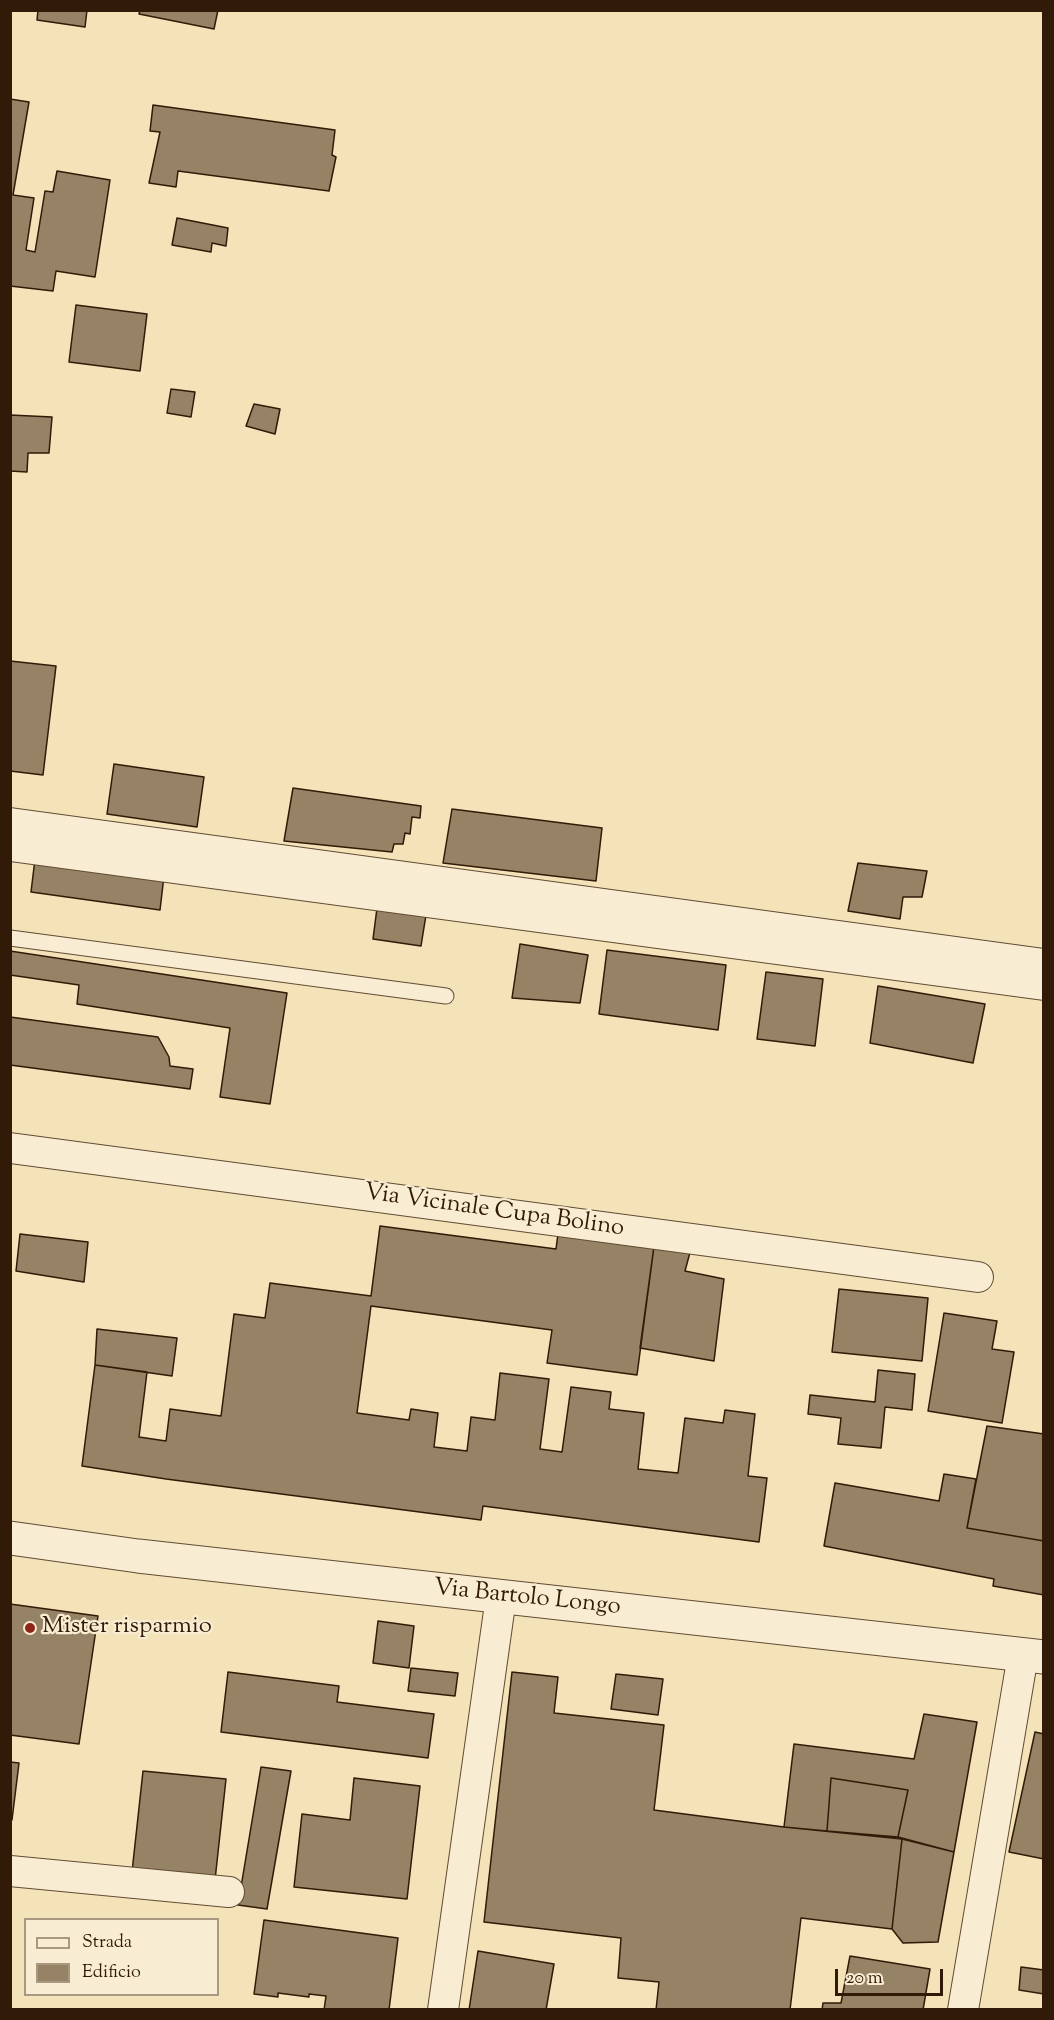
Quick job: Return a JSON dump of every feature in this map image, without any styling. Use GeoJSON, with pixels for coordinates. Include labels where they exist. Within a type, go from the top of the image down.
{"type":"FeatureCollection","features":[{"type":"Feature","properties":{"kind":"street"},"geometry":{"type":"LineString","coordinates":[[10,823],[1044,963]]}},
{"type":"Feature","properties":{"kind":"street"},"geometry":{"type":"LineString","coordinates":[[10,846],[1044,985]]}},
{"type":"Feature","properties":{"kind":"street","name":"Via Vicinale Cupa Bolino"},"geometry":{"type":"LineString","coordinates":[[10,1148],[978,1277]]}},
{"type":"Feature","properties":{"kind":"street","name":"Via Bartolo Longo"},"geometry":{"type":"LineString","coordinates":[[10,1538],[138,1556],[1033,1656]]}},
{"type":"Feature","properties":{"kind":"street"},"geometry":{"type":"LineString","coordinates":[[443,2010],[501,1597]]}},
{"type":"Feature","properties":{"kind":"street"},"geometry":{"type":"LineString","coordinates":[[963,2010],[1033,1656]]}},
{"type":"Feature","properties":{"kind":"street"},"geometry":{"type":"LineString","coordinates":[[10,1871],[229,1892]]}},
{"type":"Feature","properties":{"kind":"lane"},"geometry":{"type":"LineString","coordinates":[[10,938],[446,996]]}},
{"type":"Feature","properties":{"kind":"building"},"geometry":{"type":"Polygon","coordinates":[[[38,10],[87,10],[85,27],[37,20],[38,10]]]}},
{"type":"Feature","properties":{"kind":"building"},"geometry":{"type":"Polygon","coordinates":[[[140,10],[218,10],[214,29],[139,14],[140,10]]]}},
{"type":"Feature","properties":{"kind":"building"},"geometry":{"type":"Polygon","coordinates":[[[10,99],[29,102],[13,195],[34,198],[26,250],[35,252],[45,191],[53,192],[57,171],[110,180],[95,277],[56,271],[53,291],[10,286],[10,99]]]}},
{"type":"Feature","properties":{"kind":"building"},"geometry":{"type":"Polygon","coordinates":[[[153,105],[335,130],[332,155],[336,157],[329,191],[178,171],[176,187],[149,183],[160,132],[150,131],[153,105]]]}},
{"type":"Feature","properties":{"kind":"building"},"geometry":{"type":"Polygon","coordinates":[[[177,218],[228,228],[226,246],[212,243],[211,252],[172,245],[177,218]]]}},
{"type":"Feature","properties":{"kind":"building"},"geometry":{"type":"Polygon","coordinates":[[[76,305],[147,314],[140,371],[69,362],[76,305]]]}},
{"type":"Feature","properties":{"kind":"building"},"geometry":{"type":"Polygon","coordinates":[[[171,389],[195,392],[191,417],[167,413],[171,389]]]}},
{"type":"Feature","properties":{"kind":"building"},"geometry":{"type":"Polygon","coordinates":[[[254,404],[280,409],[275,434],[246,426],[254,404]]]}},
{"type":"Feature","properties":{"kind":"building"},"geometry":{"type":"Polygon","coordinates":[[[10,415],[52,417],[49,453],[28,453],[27,472],[10,471],[10,415]]]}},
{"type":"Feature","properties":{"kind":"building"},"geometry":{"type":"Polygon","coordinates":[[[10,661],[56,666],[43,775],[10,771],[10,661]]]}},
{"type":"Feature","properties":{"kind":"building"},"geometry":{"type":"Polygon","coordinates":[[[114,764],[204,777],[197,827],[107,814],[114,764]]]}},
{"type":"Feature","properties":{"kind":"building"},"geometry":{"type":"Polygon","coordinates":[[[293,788],[421,806],[420,818],[412,817],[410,834],[405,833],[403,844],[394,844],[392,852],[284,841],[293,788]]]}},
{"type":"Feature","properties":{"kind":"building"},"geometry":{"type":"Polygon","coordinates":[[[452,809],[602,828],[596,881],[443,863],[452,809]]]}},
{"type":"Feature","properties":{"kind":"building"},"geometry":{"type":"Polygon","coordinates":[[[35,859],[164,876],[160,910],[31,892],[35,859]]]}},
{"type":"Feature","properties":{"kind":"building"},"geometry":{"type":"Polygon","coordinates":[[[858,863],[927,871],[922,897],[903,897],[900,919],[848,911],[858,863]]]}},
{"type":"Feature","properties":{"kind":"building"},"geometry":{"type":"Polygon","coordinates":[[[377,908],[426,915],[421,946],[373,939],[377,908]]]}},
{"type":"Feature","properties":{"kind":"building"},"geometry":{"type":"Polygon","coordinates":[[[520,944],[588,955],[580,1003],[512,998],[520,944]]]}},
{"type":"Feature","properties":{"kind":"building"},"geometry":{"type":"Polygon","coordinates":[[[607,950],[726,965],[718,1030],[599,1014],[607,950]]]}},
{"type":"Feature","properties":{"kind":"building"},"geometry":{"type":"Polygon","coordinates":[[[10,951],[287,993],[270,1104],[220,1097],[230,1028],[77,1004],[79,985],[10,975],[10,951]]]}},
{"type":"Feature","properties":{"kind":"building"},"geometry":{"type":"Polygon","coordinates":[[[766,972],[823,979],[815,1046],[757,1039],[766,972]]]}},
{"type":"Feature","properties":{"kind":"building"},"geometry":{"type":"Polygon","coordinates":[[[878,986],[985,1004],[973,1063],[870,1043],[878,986]]]}},
{"type":"Feature","properties":{"kind":"building"},"geometry":{"type":"Polygon","coordinates":[[[10,1017],[158,1037],[169,1057],[170,1066],[193,1069],[190,1089],[10,1065],[10,1017]]]}},
{"type":"Feature","properties":{"kind":"building"},"geometry":{"type":"Polygon","coordinates":[[[380,1226],[556,1249],[559,1226],[655,1239],[637,1375],[547,1363],[552,1330],[371,1306],[357,1413],[409,1420],[411,1409],[438,1413],[434,1447],[467,1451],[471,1417],[495,1420],[500,1373],[549,1379],[540,1449],[562,1452],[571,1387],[611,1392],[609,1409],[644,1413],[638,1469],[678,1473],[685,1418],[723,1423],[725,1410],[755,1414],[748,1476],[767,1478],[759,1542],[483,1506],[481,1520],[82,1466],[95,1365],[147,1372],[139,1437],[166,1441],[170,1409],[221,1416],[234,1314],[265,1318],[270,1283],[371,1296],[380,1226]]]}},
{"type":"Feature","properties":{"kind":"building"},"geometry":{"type":"Polygon","coordinates":[[[20,1234],[88,1242],[84,1282],[16,1271],[20,1234]]]}},
{"type":"Feature","properties":{"kind":"building"},"geometry":{"type":"Polygon","coordinates":[[[655,1239],[692,1245],[685,1271],[724,1279],[714,1361],[640,1348],[655,1239]]]}},
{"type":"Feature","properties":{"kind":"building"},"geometry":{"type":"Polygon","coordinates":[[[839,1289],[928,1298],[922,1361],[832,1352],[839,1289]]]}},
{"type":"Feature","properties":{"kind":"building"},"geometry":{"type":"Polygon","coordinates":[[[944,1313],[997,1321],[992,1349],[1014,1352],[1002,1423],[928,1411],[944,1313]]]}},
{"type":"Feature","properties":{"kind":"building"},"geometry":{"type":"Polygon","coordinates":[[[97,1329],[177,1338],[172,1376],[95,1365],[97,1329]]]}},
{"type":"Feature","properties":{"kind":"building"},"geometry":{"type":"Polygon","coordinates":[[[878,1370],[915,1374],[912,1410],[885,1407],[881,1448],[838,1444],[841,1418],[808,1414],[810,1395],[875,1402],[878,1370]]]}},
{"type":"Feature","properties":{"kind":"building"},"geometry":{"type":"Polygon","coordinates":[[[987,1426],[1044,1434],[1044,1541],[967,1528],[987,1426]]]}},
{"type":"Feature","properties":{"kind":"building"},"geometry":{"type":"Polygon","coordinates":[[[944,1474],[976,1479],[967,1528],[1044,1541],[1044,1595],[993,1586],[994,1579],[824,1546],[835,1483],[939,1501],[944,1474]]]}},
{"type":"Feature","properties":{"kind":"building"},"geometry":{"type":"Polygon","coordinates":[[[10,1604],[98,1616],[79,1744],[10,1735],[10,1604]]]}},
{"type":"Feature","properties":{"kind":"building"},"geometry":{"type":"Polygon","coordinates":[[[378,1621],[414,1626],[409,1668],[373,1663],[378,1621]]]}},
{"type":"Feature","properties":{"kind":"building"},"geometry":{"type":"Polygon","coordinates":[[[411,1668],[458,1673],[455,1696],[408,1691],[411,1668]]]}},
{"type":"Feature","properties":{"kind":"building"},"geometry":{"type":"Polygon","coordinates":[[[228,1672],[339,1686],[337,1702],[434,1714],[428,1758],[221,1732],[228,1672]]]}},
{"type":"Feature","properties":{"kind":"building"},"geometry":{"type":"Polygon","coordinates":[[[512,1672],[558,1677],[554,1713],[664,1725],[654,1810],[902,1839],[892,1929],[801,1918],[790,2010],[656,2010],[659,1982],[618,1978],[621,1938],[484,1922],[512,1672]]]}},
{"type":"Feature","properties":{"kind":"building"},"geometry":{"type":"Polygon","coordinates":[[[616,1674],[663,1679],[658,1715],[611,1709],[616,1674]]]}},
{"type":"Feature","properties":{"kind":"building"},"geometry":{"type":"Polygon","coordinates":[[[924,1714],[977,1722],[954,1852],[898,1837],[908,1790],[831,1778],[827,1831],[784,1827],[794,1744],[914,1759],[924,1714]]]}},
{"type":"Feature","properties":{"kind":"building"},"geometry":{"type":"Polygon","coordinates":[[[1035,1732],[1044,1734],[1044,1859],[1009,1852],[1035,1732]]]}},
{"type":"Feature","properties":{"kind":"building"},"geometry":{"type":"Polygon","coordinates":[[[10,1762],[19,1763],[12,1820],[10,1820],[10,1762]]]}},
{"type":"Feature","properties":{"kind":"building"},"geometry":{"type":"Polygon","coordinates":[[[261,1767],[291,1771],[267,1909],[238,1905],[261,1767]]]}},
{"type":"Feature","properties":{"kind":"building"},"geometry":{"type":"Polygon","coordinates":[[[143,1771],[226,1779],[215,1880],[132,1872],[143,1771]]]}},
{"type":"Feature","properties":{"kind":"building"},"geometry":{"type":"Polygon","coordinates":[[[354,1778],[420,1786],[407,1899],[294,1887],[302,1814],[350,1820],[354,1778]]]}},
{"type":"Feature","properties":{"kind":"building"},"geometry":{"type":"Polygon","coordinates":[[[831,1778],[908,1790],[898,1837],[827,1831],[831,1778]]]}},
{"type":"Feature","properties":{"kind":"building"},"geometry":{"type":"Polygon","coordinates":[[[902,1839],[954,1852],[938,1942],[903,1943],[892,1929],[902,1839]]]}},
{"type":"Feature","properties":{"kind":"building"},"geometry":{"type":"Polygon","coordinates":[[[264,1920],[398,1938],[389,2010],[324,2010],[326,1996],[309,1994],[309,1997],[278,1993],[278,1997],[254,1994],[264,1920]]]}},
{"type":"Feature","properties":{"kind":"building"},"geometry":{"type":"Polygon","coordinates":[[[478,1951],[554,1964],[546,2010],[469,2010],[478,1951]]]}},
{"type":"Feature","properties":{"kind":"building"},"geometry":{"type":"Polygon","coordinates":[[[850,1956],[930,1969],[923,2010],[822,2010],[823,2003],[841,2003],[850,1956]]]}},
{"type":"Feature","properties":{"kind":"building"},"geometry":{"type":"Polygon","coordinates":[[[1021,1967],[1044,1970],[1044,1994],[1019,1990],[1021,1967]]]}},
{"type":"Feature","properties":{"kind":"place","name":"Mister risparmio"},"geometry":{"type":"Point","coordinates":[30,1628]}}]}
